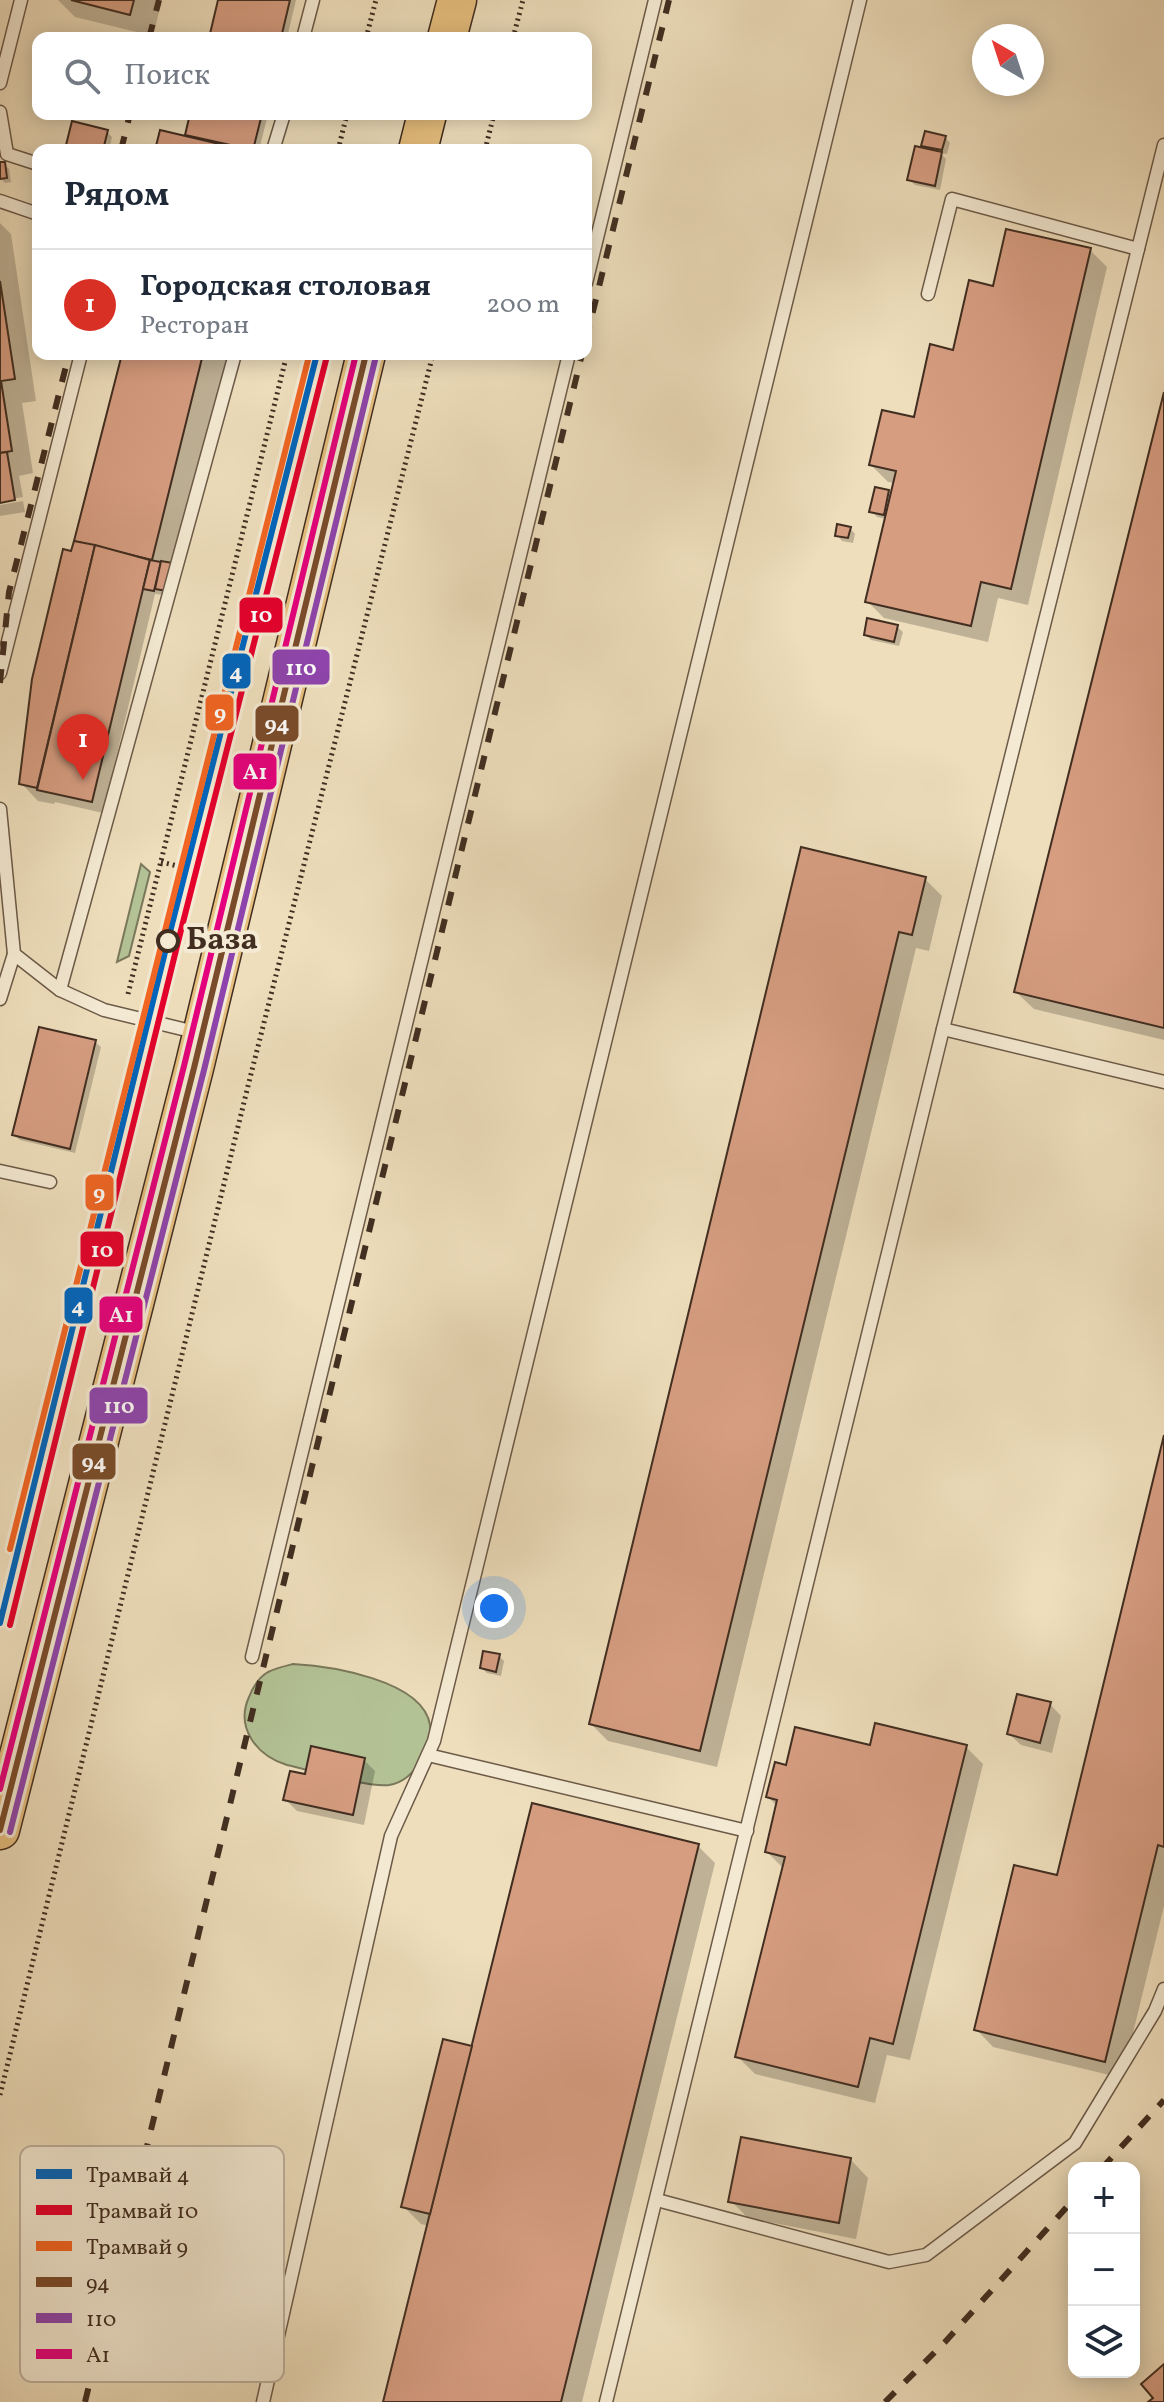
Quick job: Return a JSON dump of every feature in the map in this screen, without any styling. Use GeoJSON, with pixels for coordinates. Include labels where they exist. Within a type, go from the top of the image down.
{"type":"FeatureCollection","features":[{"type":"Feature","properties":{"kind":"main road"},"geometry":{"type":"LineString","coordinates":[[449,32],[457,0]]}},
{"type":"Feature","properties":{"kind":"main road"},"geometry":{"type":"LineString","coordinates":[[420,144],[426,120]]}},
{"type":"Feature","properties":{"kind":"main road"},"geometry":{"type":"LineString","coordinates":[[0,1830],[202,1034],[365,360]]}},
{"type":"Feature","properties":{"kind":"lane"},"geometry":{"type":"LineString","coordinates":[[0,83],[21,0]]}},
{"type":"Feature","properties":{"kind":"lane"},"geometry":{"type":"LineString","coordinates":[[305,32],[313,0]]}},
{"type":"Feature","properties":{"kind":"lane"},"geometry":{"type":"LineString","coordinates":[[592,258],[655,0]]}},
{"type":"Feature","properties":{"kind":"lane"},"geometry":{"type":"LineString","coordinates":[[284,2309],[391,1836],[434,1741],[860,0]]}},
{"type":"Feature","properties":{"kind":"lane"},"geometry":{"type":"LineString","coordinates":[[0,112],[7,154],[32,162]]}},
{"type":"Feature","properties":{"kind":"lane"},"geometry":{"type":"LineString","coordinates":[[275,144],[282,120]]}},
{"type":"Feature","properties":{"kind":"lane"},"geometry":{"type":"LineString","coordinates":[[606,2402],[1164,145]]}},
{"type":"Feature","properties":{"kind":"lane"},"geometry":{"type":"LineString","coordinates":[[928,294],[952,199],[1138,249]]}},
{"type":"Feature","properties":{"kind":"lane"},"geometry":{"type":"LineString","coordinates":[[0,201],[32,212]]}},
{"type":"Feature","properties":{"kind":"lane"},"geometry":{"type":"LineString","coordinates":[[0,673],[79,360]]}},
{"type":"Feature","properties":{"kind":"lane"},"geometry":{"type":"LineString","coordinates":[[60,990],[233,360]]}},
{"type":"Feature","properties":{"kind":"lane"},"geometry":{"type":"LineString","coordinates":[[252,1657],[568,360]]}},
{"type":"Feature","properties":{"kind":"lane"},"geometry":{"type":"LineString","coordinates":[[0,809],[14,954],[0,999]]}},
{"type":"Feature","properties":{"kind":"lane"},"geometry":{"type":"LineString","coordinates":[[14,954],[60,990],[104,1010],[202,1034]]}},
{"type":"Feature","properties":{"kind":"lane"},"geometry":{"type":"LineString","coordinates":[[943,1029],[1164,1082]]}},
{"type":"Feature","properties":{"kind":"lane"},"geometry":{"type":"LineString","coordinates":[[0,1171],[50,1182]]}},
{"type":"Feature","properties":{"kind":"lane"},"geometry":{"type":"LineString","coordinates":[[428,1755],[747,1831]]}},
{"type":"Feature","properties":{"kind":"lane"},"geometry":{"type":"LineString","coordinates":[[657,2200],[889,2262],[926,2255],[1075,2143],[1155,2011],[1164,1989]]}},
{"type":"Feature","properties":{"kind":"lane"},"geometry":{"type":"LineString","coordinates":[[263,2402],[268,2382]]}},
{"type":"Feature","properties":{"kind":"path"},"geometry":{"type":"LineString","coordinates":[[368,32],[376,0]]}},
{"type":"Feature","properties":{"kind":"path"},"geometry":{"type":"LineString","coordinates":[[515,32],[523,0]]}},
{"type":"Feature","properties":{"kind":"path"},"geometry":{"type":"LineString","coordinates":[[340,144],[346,120]]}},
{"type":"Feature","properties":{"kind":"path"},"geometry":{"type":"LineString","coordinates":[[486,144],[492,120]]}},
{"type":"Feature","properties":{"kind":"path"},"geometry":{"type":"LineString","coordinates":[[123,1015],[286,360]]}},
{"type":"Feature","properties":{"kind":"path"},"geometry":{"type":"LineString","coordinates":[[0,2095],[257,1051],[431,360]]}},
{"type":"Feature","properties":{"kind":"path"},"geometry":{"type":"LineString","coordinates":[[126,1144],[194,870],[161,862]]}},
{"type":"Feature","properties":{"kind":"green space"},"geometry":{"type":"Polygon","coordinates":[[[141,864],[150,872],[129,956],[117,962],[141,864]]]}},
{"type":"Feature","properties":{"kind":"green space"},"geometry":{"type":"Polygon","coordinates":[[[293,1664],[373,1678],[411,1697],[424,1710],[430,1725],[425,1751],[412,1773],[394,1784],[367,1784],[287,1765],[258,1748],[247,1730],[245,1719],[249,1697],[265,1674],[293,1664]]]}},
{"type":"Feature","properties":{"kind":"building"},"geometry":{"type":"Polygon","coordinates":[[[71,0],[134,0],[130,15],[71,0]]]}},
{"type":"Feature","properties":{"kind":"building"},"geometry":{"type":"Polygon","coordinates":[[[218,0],[290,0],[282,32],[210,32],[218,0]]]}},
{"type":"Feature","properties":{"kind":"building"},"geometry":{"type":"Polygon","coordinates":[[[189,120],[260,120],[254,144],[226,144],[185,135],[189,120]]]}},
{"type":"Feature","properties":{"kind":"building"},"geometry":{"type":"Polygon","coordinates":[[[72,121],[108,130],[104,144],[66,144],[72,121]]]}},
{"type":"Feature","properties":{"kind":"building"},"geometry":{"type":"Polygon","coordinates":[[[160,130],[220,144],[156,144],[160,130]]]}},
{"type":"Feature","properties":{"kind":"building"},"geometry":{"type":"Polygon","coordinates":[[[925,131],[946,136],[942,150],[921,146],[925,131]]]}},
{"type":"Feature","properties":{"kind":"building"},"geometry":{"type":"Polygon","coordinates":[[[915,146],[942,152],[935,186],[907,180],[915,146]]]}},
{"type":"Feature","properties":{"kind":"building"},"geometry":{"type":"Polygon","coordinates":[[[0,162],[5,162],[7,178],[0,179],[0,162]]]}},
{"type":"Feature","properties":{"kind":"building"},"geometry":{"type":"Polygon","coordinates":[[[1006,229],[1091,248],[1011,589],[981,582],[971,626],[865,602],[896,471],[869,465],[882,410],[914,417],[930,344],[953,350],[969,280],[993,286],[1006,229]]]}},
{"type":"Feature","properties":{"kind":"building"},"geometry":{"type":"Polygon","coordinates":[[[0,281],[15,379],[1,381],[12,451],[0,453],[0,281]]]}},
{"type":"Feature","properties":{"kind":"building"},"geometry":{"type":"Polygon","coordinates":[[[120,360],[202,360],[152,560],[74,541],[120,360]]]}},
{"type":"Feature","properties":{"kind":"building"},"geometry":{"type":"Polygon","coordinates":[[[1164,392],[1164,1028],[1014,992],[1164,392]]]}},
{"type":"Feature","properties":{"kind":"building"},"geometry":{"type":"Polygon","coordinates":[[[7,452],[15,500],[0,503],[0,453],[7,452]]]}},
{"type":"Feature","properties":{"kind":"building"},"geometry":{"type":"Polygon","coordinates":[[[875,487],[889,490],[884,515],[869,512],[875,487]]]}},
{"type":"Feature","properties":{"kind":"building"},"geometry":{"type":"Polygon","coordinates":[[[837,524],[851,527],[848,538],[835,536],[837,524]]]}},
{"type":"Feature","properties":{"kind":"building"},"geometry":{"type":"Polygon","coordinates":[[[74,541],[95,545],[37,788],[19,784],[32,679],[63,549],[71,551],[74,541]]]}},
{"type":"Feature","properties":{"kind":"building"},"geometry":{"type":"Polygon","coordinates":[[[95,545],[150,560],[92,802],[37,790],[95,545]]]}},
{"type":"Feature","properties":{"kind":"building"},"geometry":{"type":"Polygon","coordinates":[[[150,560],[161,562],[154,591],[143,589],[150,560]]]}},
{"type":"Feature","properties":{"kind":"building"},"geometry":{"type":"Polygon","coordinates":[[[161,561],[173,563],[167,591],[155,589],[161,561]]]}},
{"type":"Feature","properties":{"kind":"building"},"geometry":{"type":"Polygon","coordinates":[[[867,618],[898,625],[894,642],[864,635],[867,618]]]}},
{"type":"Feature","properties":{"kind":"building"},"geometry":{"type":"Polygon","coordinates":[[[801,847],[926,877],[912,935],[899,932],[700,1751],[589,1724],[801,847]]]}},
{"type":"Feature","properties":{"kind":"building"},"geometry":{"type":"Polygon","coordinates":[[[39,1027],[96,1040],[70,1149],[12,1135],[39,1027]]]}},
{"type":"Feature","properties":{"kind":"building"},"geometry":{"type":"Polygon","coordinates":[[[1164,1435],[1164,1847],[1158,1845],[1105,2062],[974,2030],[1014,1865],[1057,1875],[1164,1435]]]}},
{"type":"Feature","properties":{"kind":"building"},"geometry":{"type":"Polygon","coordinates":[[[483,1651],[500,1654],[496,1672],[480,1668],[483,1651]]]}},
{"type":"Feature","properties":{"kind":"building"},"geometry":{"type":"Polygon","coordinates":[[[1017,1694],[1051,1702],[1040,1743],[1007,1734],[1017,1694]]]}},
{"type":"Feature","properties":{"kind":"building"},"geometry":{"type":"Polygon","coordinates":[[[875,1723],[967,1745],[893,2044],[870,2038],[858,2087],[735,2057],[785,1857],[765,1852],[777,1800],[766,1797],[775,1762],[786,1765],[795,1727],[870,1745],[875,1723]]]}},
{"type":"Feature","properties":{"kind":"building"},"geometry":{"type":"Polygon","coordinates":[[[311,1746],[365,1758],[353,1815],[283,1800],[290,1771],[305,1774],[311,1746]]]}},
{"type":"Feature","properties":{"kind":"building"},"geometry":{"type":"Polygon","coordinates":[[[532,1803],[699,1844],[561,2402],[383,2402],[532,1803]]]}},
{"type":"Feature","properties":{"kind":"building"},"geometry":{"type":"Polygon","coordinates":[[[443,2039],[472,2046],[430,2214],[401,2207],[443,2039]]]}},
{"type":"Feature","properties":{"kind":"building"},"geometry":{"type":"Polygon","coordinates":[[[741,2137],[851,2158],[839,2223],[728,2202],[741,2137]]]}},
{"type":"Feature","properties":{"kind":"building"},"geometry":{"type":"Polygon","coordinates":[[[1164,2364],[1164,2402],[1148,2402],[1153,2398],[1141,2384],[1164,2364]]]}},
{"type":"Feature","properties":{"kind":"railway"},"geometry":{"type":"LineString","coordinates":[[151,32],[159,0]]}},
{"type":"Feature","properties":{"kind":"railway"},"geometry":{"type":"LineString","coordinates":[[592,315],[669,0]]}},
{"type":"Feature","properties":{"kind":"railway"},"geometry":{"type":"LineString","coordinates":[[122,144],[128,120]]}},
{"type":"Feature","properties":{"kind":"railway"},"geometry":{"type":"LineString","coordinates":[[0,683],[9,592],[67,360]]}},
{"type":"Feature","properties":{"kind":"railway"},"geometry":{"type":"LineString","coordinates":[[147,2146],[581,360]]}},
{"type":"Feature","properties":{"kind":"railway"},"geometry":{"type":"LineString","coordinates":[[1107,2162],[1164,2100]]}},
{"type":"Feature","properties":{"kind":"railway"},"geometry":{"type":"LineString","coordinates":[[885,2402],[945,2342],[1068,2206]]}},
{"type":"Feature","properties":{"kind":"railway"},"geometry":{"type":"LineString","coordinates":[[85,2402],[90,2382]]}},
{"type":"Feature","properties":{"kind":"tram line","name":"9"},"geometry":{"type":"LineString","coordinates":[[10,1549],[308,360]]}},
{"type":"Feature","properties":{"kind":"tram line","name":"4"},"geometry":{"type":"LineString","coordinates":[[0,1623],[168,940],[315,360]]}},
{"type":"Feature","properties":{"kind":"tram line","name":"10"},"geometry":{"type":"LineString","coordinates":[[10,1625],[178,942],[326,360]]}},
{"type":"Feature","properties":{"kind":"transit line","name":"А1"},"geometry":{"type":"LineString","coordinates":[[0,1789],[184,1066],[355,360]]}},
{"type":"Feature","properties":{"kind":"transit line","name":"94"},"geometry":{"type":"LineString","coordinates":[[0,1830],[194,1068],[365,360]]}},
{"type":"Feature","properties":{"kind":"transit line","name":"110"},"geometry":{"type":"LineString","coordinates":[[10,1832],[204,1070],[375,360]]}},
{"type":"Feature","properties":{"kind":"place","name":"Городская столовая"},"geometry":{"type":"Point","coordinates":[83,780]}},
{"type":"Feature","properties":{"kind":"place","name":"База"},"geometry":{"type":"Point","coordinates":[168,941]}}]}
